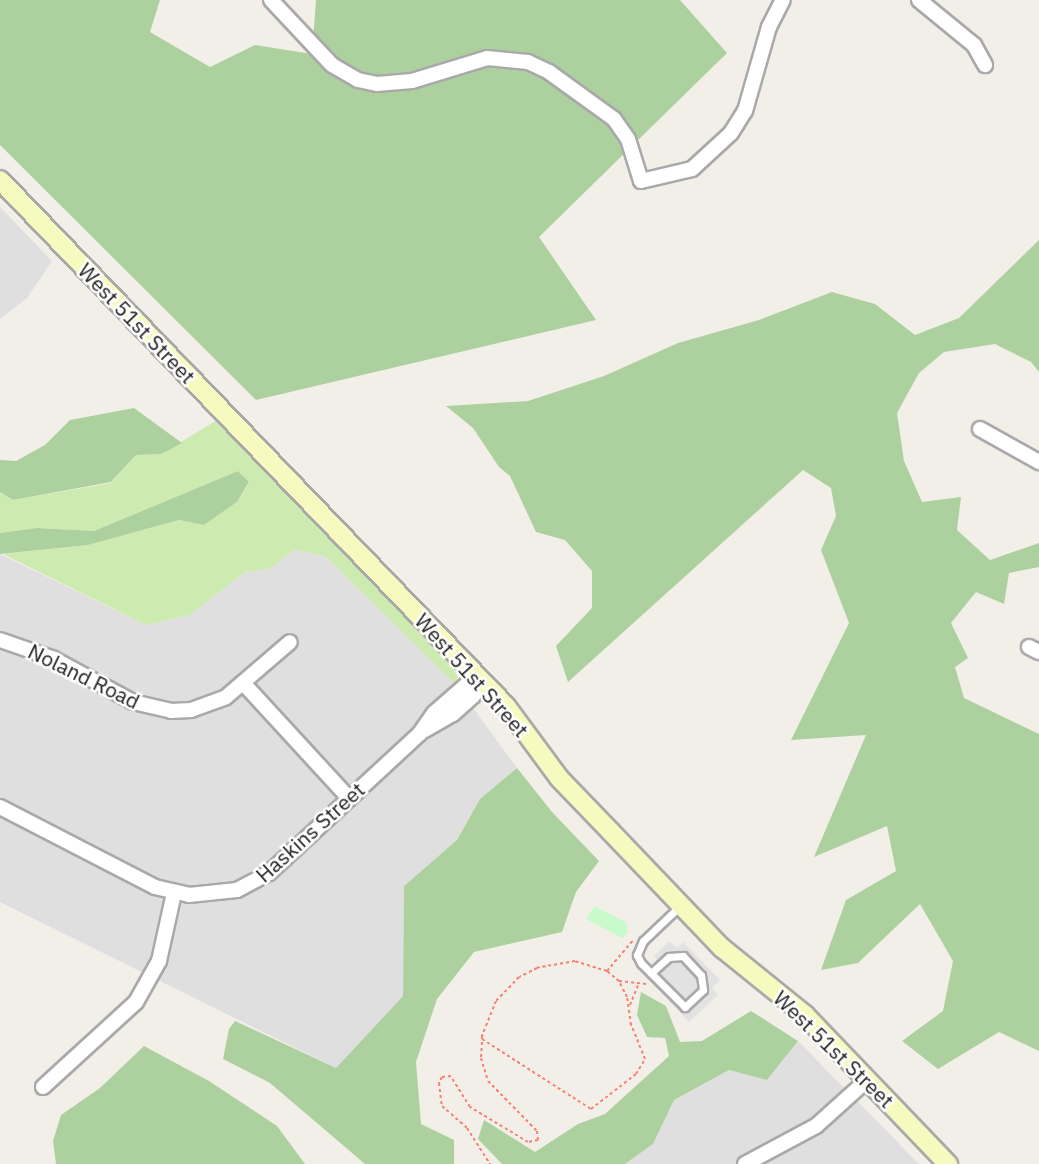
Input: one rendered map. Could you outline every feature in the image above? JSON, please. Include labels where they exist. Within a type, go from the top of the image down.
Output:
[{"type":"street","points":[[271,0],[332,65],[358,80],[377,84],[412,81],[487,58],[528,62],[614,119],[628,139],[641,181],[692,169],[731,133],[745,111],[769,27],[783,0]]},
{"type":"street","points":[[919,0],[974,45],[985,65]]},
{"type":"street","name":"West 51st Street","points":[[0,180],[514,715],[568,789],[733,958],[805,1016],[948,1164]]},
{"type":"street","points":[[980,429],[1039,462]]},
{"type":"street","name":"Noland Road","points":[[0,640],[52,658],[133,702],[171,711],[210,704],[244,684],[290,642]]},
{"type":"street","name":"Haskins Street","points":[[0,807],[135,879],[174,893],[227,893],[257,881],[420,733],[453,714],[473,696],[481,680]]},
{"type":"street","points":[[244,684],[349,798]]},
{"type":"street","points":[[43,1087],[136,1002],[159,961],[174,893]]},
{"type":"street","points":[[745,1164],[816,1126],[867,1080]]},
{"type":"lane","points":[[654,975],[669,957],[682,956],[701,975],[703,990],[685,1007],[654,975],[638,958],[638,947],[681,906]]},
{"type":"path","points":[[482,1039],[591,1109],[643,1065],[644,1053],[631,1025],[630,1005],[618,981],[607,971],[575,961],[531,970],[513,982],[496,1001],[482,1039],[482,1066],[488,1081],[539,1137],[535,1143],[528,1142],[470,1107],[454,1078],[442,1077],[442,1106],[467,1128],[490,1164]]},
{"type":"path","points":[[618,981],[649,984],[654,975]]},
{"type":"path","points":[[630,1005],[639,984]]},
{"type":"shaded area","points":[[0,207],[52,261],[27,298],[0,319]]},
{"type":"shaded area","points":[[295,550],[325,556],[457,686],[517,768],[480,799],[457,840],[404,886],[403,996],[336,1068],[0,902],[0,554],[146,625],[190,615],[245,572],[269,569]]},
{"type":"shaded area","points":[[669,941],[677,948],[683,942],[720,980],[712,988],[718,995],[689,1022],[645,976],[658,961],[654,956]]},
{"type":"shaded area","points":[[798,1041],[919,1164],[625,1164],[653,1144],[674,1100],[729,1070],[767,1080]]},
{"type":"green space","points":[[0,0],[160,0],[150,32],[210,67],[255,45],[312,54],[316,0],[680,0],[727,53],[539,237],[596,320],[256,400],[0,145]]},
{"type":"green space","points":[[1039,240],[1039,372],[1031,362],[995,344],[944,352],[919,373],[897,413],[904,461],[922,502],[961,497],[957,530],[990,560],[1039,543],[1039,567],[1009,573],[1004,604],[976,592],[951,623],[968,658],[955,667],[964,698],[1039,734],[1039,1051],[999,1032],[938,1069],[902,1041],[943,1011],[953,961],[920,904],[858,963],[821,970],[846,900],[896,871],[887,826],[814,857],[866,735],[791,740],[849,623],[821,550],[836,516],[831,488],[803,470],[568,682],[556,646],[592,608],[592,571],[565,540],[536,532],[510,476],[499,467],[473,428],[446,406],[528,401],[604,376],[678,343],[759,320],[832,292],[875,304],[915,335],[959,318]]},
{"type":"green space","points":[[134,408],[182,443],[161,454],[136,455],[111,482],[13,500],[0,492],[0,460],[16,461],[45,445],[70,420]]},
{"type":"green space","points":[[217,420],[457,669],[457,686],[325,556],[295,550],[269,569],[245,572],[190,615],[146,625],[3,554],[88,545],[179,520],[204,525],[237,502],[249,483],[238,471],[94,531],[37,528],[0,533],[0,492],[13,500],[111,483],[136,455],[161,454]]},
{"type":"green space","points":[[238,471],[249,482],[237,502],[204,525],[179,520],[88,545],[0,554],[0,533],[37,528],[94,531]]},
{"type":"green space","points":[[517,768],[552,812],[599,861],[576,892],[562,932],[474,952],[437,999],[416,1062],[421,1124],[454,1140],[454,1164],[365,1164],[270,1083],[223,1059],[229,1029],[235,1021],[336,1068],[403,996],[404,886],[457,840],[480,799]]},
{"type":"green space","points":[[594,906],[626,922],[628,933],[622,938],[586,919]]},
{"type":"green space","points":[[641,992],[666,1006],[680,1042],[702,1041],[751,1011],[798,1041],[767,1080],[729,1070],[674,1100],[653,1144],[625,1164],[502,1164],[478,1139],[484,1120],[535,1152],[578,1124],[605,1114],[669,1056],[665,1038],[647,1037],[637,1015]]},
{"type":"green space","points":[[144,1046],[209,1081],[277,1126],[305,1164],[56,1164],[53,1141],[61,1115],[100,1088]]}]
